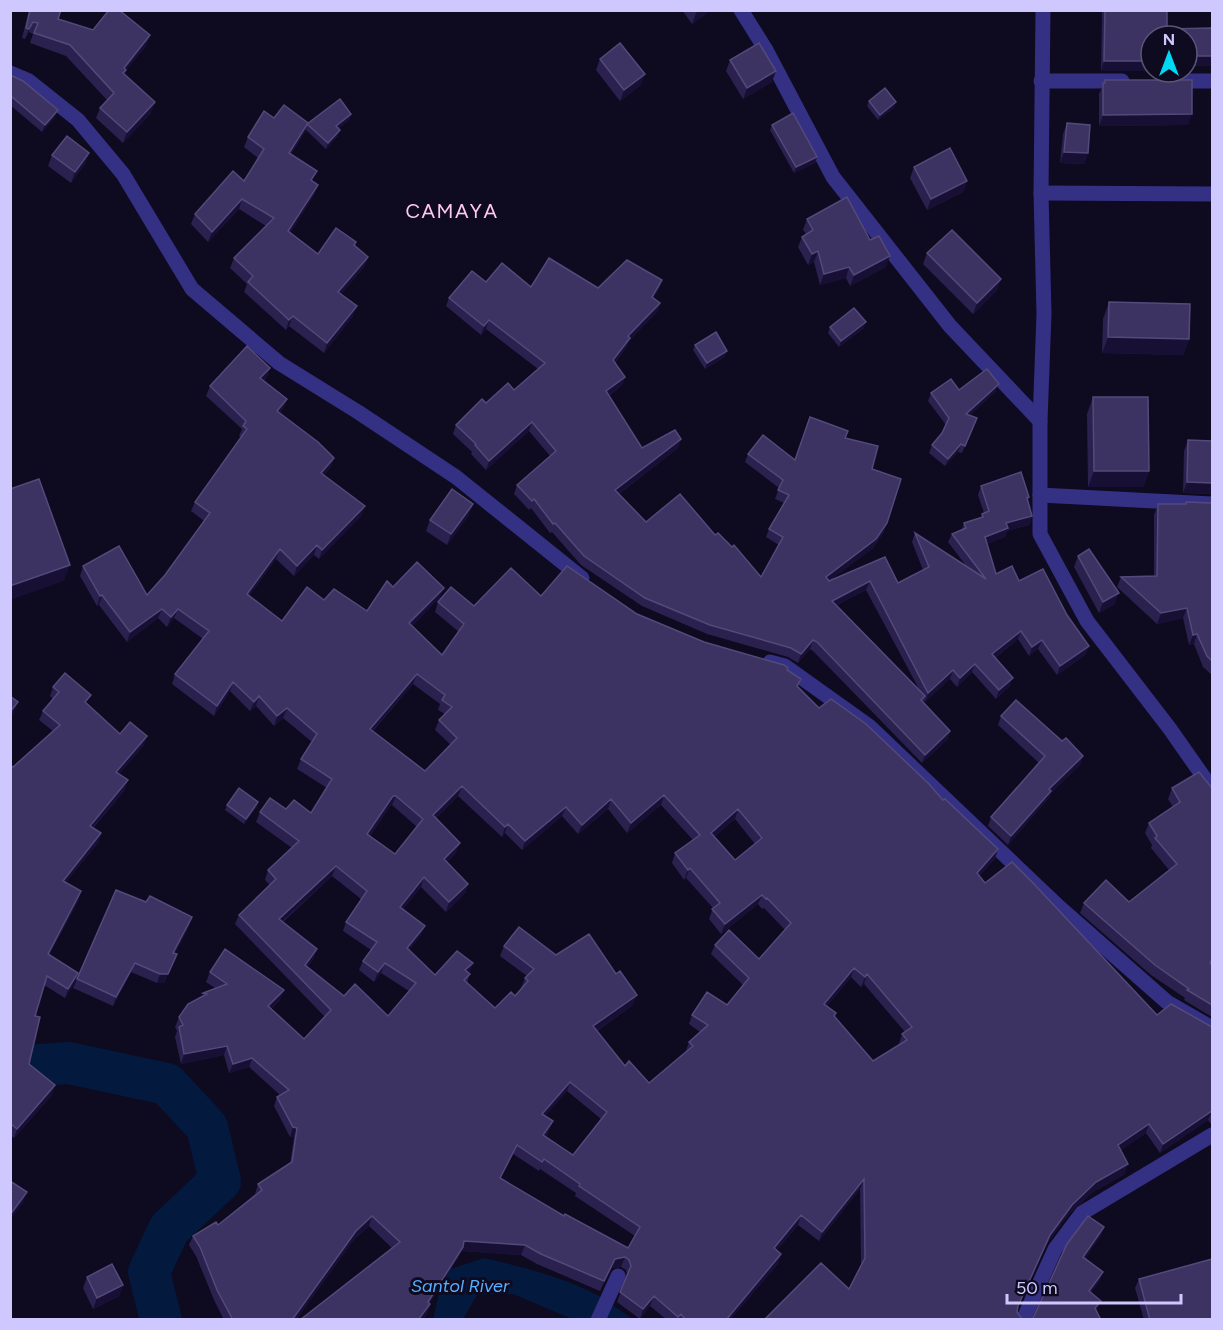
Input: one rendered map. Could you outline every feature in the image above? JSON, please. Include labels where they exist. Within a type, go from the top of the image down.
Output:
[{"type":"street","points":[[741,10],[766,50],[833,177],[950,326],[1040,421]]},
{"type":"street","points":[[1043,10],[1041,193],[1044,314],[1040,421],[1040,534],[1087,621],[1170,729],[1212,789]]},
{"type":"street","points":[[10,73],[29,81],[78,120],[123,174],[192,289],[279,363],[456,477],[593,585]]},
{"type":"street","points":[[1041,81],[1137,81]]},
{"type":"street","points":[[1041,193],[1212,194]]},
{"type":"street","points":[[1040,495],[1212,504]]},
{"type":"street","points":[[755,657],[785,666],[869,726],[1059,908],[1167,1002],[1212,1028]]},
{"type":"street","points":[[1023,1320],[1055,1249],[1082,1213],[1212,1135]]},
{"type":"street","points":[[598,1320],[618,1276]]},
{"type":"water","name":"Santol River","points":[[484,1258],[572,1283],[599,1296],[633,1319],[572,1319],[513,1294],[477,1295],[463,1319],[433,1320],[444,1271]]},
{"type":"building","points":[[30,10],[61,10],[58,19],[93,30],[109,10],[119,10],[150,35],[124,68],[126,70],[123,73],[155,102],[127,132],[100,108],[114,93],[70,45],[34,33],[38,23],[33,22],[29,29],[26,28]]},
{"type":"building","points":[[1105,10],[1167,10],[1167,24],[1139,24],[1139,61],[1104,61]]},
{"type":"building","points":[[1199,28],[1212,28],[1212,56],[1199,56]]},
{"type":"building","points":[[620,43],[645,74],[624,90],[600,59]]},
{"type":"building","points":[[759,43],[776,71],[747,88],[730,60]]},
{"type":"building","points":[[10,75],[23,81],[58,110],[45,125],[12,97],[10,99]]},
{"type":"building","points":[[1105,80],[1139,80],[1139,84],[1192,84],[1192,114],[1103,115],[1103,83]]},
{"type":"building","points":[[885,88],[896,102],[880,115],[869,101]]},
{"type":"building","points":[[340,99],[351,114],[336,126],[340,130],[328,143],[307,124]]},
{"type":"building","points":[[284,105],[308,123],[289,153],[317,171],[311,180],[318,185],[288,231],[318,254],[336,228],[356,242],[354,245],[368,257],[338,292],[357,306],[327,343],[293,316],[289,320],[248,282],[253,276],[234,258],[274,218],[242,199],[212,232],[195,214],[233,171],[244,181],[264,149],[248,137],[264,111],[274,118]]},
{"type":"building","points":[[793,113],[817,157],[796,167],[772,125]]},
{"type":"building","points":[[1067,123],[1090,125],[1088,153],[1064,152]]},
{"type":"building","points":[[67,136],[89,153],[75,172],[52,155]]},
{"type":"building","points":[[950,148],[967,181],[931,199],[914,167]]},
{"type":"building","points":[[847,197],[870,240],[879,236],[890,256],[854,275],[849,267],[824,274],[818,251],[812,254],[802,237],[813,230],[807,219]]},
{"type":"building","points":[[952,230],[1001,279],[977,303],[927,253]]},
{"type":"building","points":[[549,258],[598,288],[627,260],[662,280],[652,297],[660,303],[628,336],[630,338],[613,360],[625,377],[606,391],[642,448],[675,430],[681,439],[615,490],[646,522],[680,494],[715,535],[718,533],[732,547],[734,545],[761,577],[783,537],[769,529],[789,495],[778,490],[783,480],[748,454],[763,435],[795,460],[810,417],[848,431],[845,438],[878,446],[872,469],[901,479],[887,523],[876,539],[826,577],[829,581],[885,557],[898,583],[929,567],[915,533],[986,579],[952,534],[966,528],[964,523],[983,517],[982,514],[989,511],[981,486],[1021,472],[1032,516],[1006,523],[1008,528],[985,537],[996,574],[1012,566],[1019,581],[1043,569],[1067,615],[1089,646],[1060,666],[1042,640],[1032,647],[1021,631],[992,654],[1013,678],[999,690],[975,664],[960,678],[953,670],[928,693],[870,581],[832,601],[925,696],[921,700],[950,731],[925,755],[817,642],[813,640],[801,654],[791,648],[710,625],[645,598],[584,556],[555,523],[553,524],[534,499],[532,501],[517,485],[556,451],[532,422],[489,461],[476,444],[456,425],[482,399],[486,403],[508,383],[514,390],[545,363],[489,320],[484,326],[449,298],[472,271],[486,282],[502,263],[531,287]]},
{"type":"building","points":[[1109,302],[1190,304],[1189,339],[1108,337]]},
{"type":"building","points":[[854,308],[866,322],[841,341],[830,327]]},
{"type":"building","points":[[716,332],[727,351],[707,363],[695,345]]},
{"type":"building","points":[[247,346],[270,368],[260,378],[287,399],[277,411],[318,442],[334,458],[321,473],[365,506],[322,550],[317,545],[297,566],[280,549],[247,594],[282,621],[307,587],[324,600],[334,589],[367,611],[387,581],[393,587],[417,562],[444,588],[409,623],[442,655],[464,624],[438,602],[451,587],[474,606],[511,568],[541,596],[567,566],[637,614],[704,642],[784,665],[788,668],[787,670],[801,679],[797,686],[819,708],[831,699],[866,724],[943,800],[945,799],[998,849],[977,873],[985,883],[1012,862],[1157,1015],[1171,1004],[1212,1027],[1212,1111],[1163,1144],[1149,1124],[1118,1145],[1128,1164],[1096,1182],[1072,1205],[1050,1235],[1018,1306],[1017,1312],[1024,1320],[764,1320],[821,1263],[849,1289],[865,1258],[864,1179],[822,1232],[801,1215],[774,1248],[781,1254],[726,1320],[686,1320],[681,1314],[678,1317],[654,1296],[643,1309],[620,1292],[631,1266],[625,1257],[615,1259],[604,1281],[525,1245],[464,1241],[463,1247],[428,1302],[430,1304],[418,1320],[300,1320],[400,1242],[372,1216],[356,1231],[292,1320],[233,1320],[193,1236],[216,1222],[218,1225],[262,1190],[258,1184],[292,1162],[297,1128],[293,1127],[277,1097],[289,1090],[252,1058],[233,1064],[227,1046],[184,1054],[179,1027],[183,1025],[179,1017],[188,1004],[207,994],[203,993],[227,984],[210,972],[225,949],[284,990],[268,1006],[304,1039],[331,1010],[239,915],[276,879],[268,870],[299,841],[260,812],[270,798],[286,809],[294,800],[311,813],[332,779],[301,759],[317,734],[287,708],[277,716],[259,696],[254,702],[233,682],[217,706],[175,674],[209,631],[178,609],[171,617],[162,609],[130,632],[102,595],[100,596],[83,566],[119,546],[147,595],[165,575],[210,513],[195,502],[247,429],[243,426],[246,421],[210,386]],"holes":[[[417,674],[445,695],[442,700],[452,707],[439,720],[457,738],[425,771],[370,729]],[[462,786],[505,827],[508,824],[525,841],[566,807],[582,825],[611,799],[631,823],[664,795],[700,835],[675,853],[720,903],[712,909],[725,924],[762,895],[791,923],[759,959],[729,930],[715,945],[749,978],[727,1005],[707,992],[692,1015],[708,1025],[689,1042],[693,1046],[649,1083],[629,1061],[625,1066],[593,1026],[637,995],[620,971],[616,974],[589,934],[556,955],[519,927],[504,946],[534,969],[525,978],[528,981],[515,996],[511,992],[495,1008],[464,980],[470,974],[465,970],[473,963],[457,951],[435,975],[407,948],[425,926],[400,907],[424,877],[449,902],[468,884],[444,859],[460,843],[433,815]],[[393,796],[396,796],[423,819],[395,854],[367,834]],[[738,809],[762,838],[735,860],[711,833]],[[336,866],[367,891],[346,922],[377,942],[363,961],[378,972],[385,963],[416,983],[388,1016],[355,984],[344,996],[305,965],[317,949],[279,919]],[[854,968],[865,977],[867,974],[912,1027],[902,1034],[907,1040],[873,1061],[834,1016],[836,1013],[824,1004]],[[570,1082],[607,1112],[573,1155],[543,1135],[553,1121],[542,1114]],[[517,1145],[542,1162],[544,1159],[580,1184],[579,1186],[640,1227],[628,1248],[565,1214],[564,1216],[500,1178]]]},
{"type":"building","points":[[987,369],[999,384],[966,414],[977,418],[965,446],[961,444],[948,459],[932,445],[942,433],[949,418],[931,393],[951,379],[959,390]]},
{"type":"building","points":[[1093,397],[1148,397],[1149,471],[1094,471]]},
{"type":"building","points":[[1188,440],[1212,441],[1212,483],[1187,482]]},
{"type":"building","points":[[39,479],[70,565],[10,586],[10,489]]},
{"type":"building","points":[[452,489],[473,504],[451,534],[430,520]]},
{"type":"building","points":[[1186,502],[1212,503],[1212,661],[1207,656],[1197,634],[1193,635],[1187,608],[1161,613],[1121,577],[1157,576],[1158,504],[1186,504]]},
{"type":"building","points":[[1089,549],[1119,593],[1103,602],[1078,556]]},
{"type":"building","points":[[65,673],[91,695],[85,702],[120,734],[130,722],[147,736],[116,772],[128,780],[90,826],[101,833],[63,881],[81,891],[48,954],[78,973],[68,989],[47,976],[35,1016],[40,1017],[29,1064],[55,1085],[17,1129],[10,1123],[10,765],[13,767],[60,725],[43,711],[59,692],[53,687]]},
{"type":"building","points":[[10,696],[18,702],[10,712]]},
{"type":"building","points":[[1016,700],[1062,741],[1066,738],[1083,756],[1049,789],[1051,791],[1011,836],[991,817],[1045,756],[1001,716]]},
{"type":"building","points":[[1199,772],[1212,788],[1212,959],[1210,963],[1212,965],[1212,1005],[1187,990],[1189,989],[1155,965],[1084,903],[1106,880],[1129,902],[1177,864],[1155,838],[1157,836],[1149,823],[1180,802],[1172,788]]},
{"type":"building","points":[[239,788],[258,802],[246,819],[227,805]]},
{"type":"building","points":[[116,890],[146,902],[150,896],[192,917],[173,953],[177,954],[168,974],[160,974],[135,963],[116,997],[77,979]]},
{"type":"building","points":[[10,1181],[27,1192],[10,1215]]},
{"type":"building","points":[[1088,1216],[1104,1227],[1083,1257],[1103,1272],[1089,1291],[1101,1301],[1095,1308],[1101,1320],[1028,1320],[1033,1318],[1067,1244]]},
{"type":"building","points":[[1212,1259],[1212,1320],[1150,1320],[1139,1279]]},
{"type":"building","points":[[112,1264],[123,1285],[97,1298],[87,1277]]},
{"type":"waterway","name":"Santol River","points":[[10,1067],[69,1063],[167,1084],[207,1127],[220,1181],[169,1229],[149,1272],[161,1320]]},
{"type":"district","name":"CAMAYA","points":[[452,211]]}]
